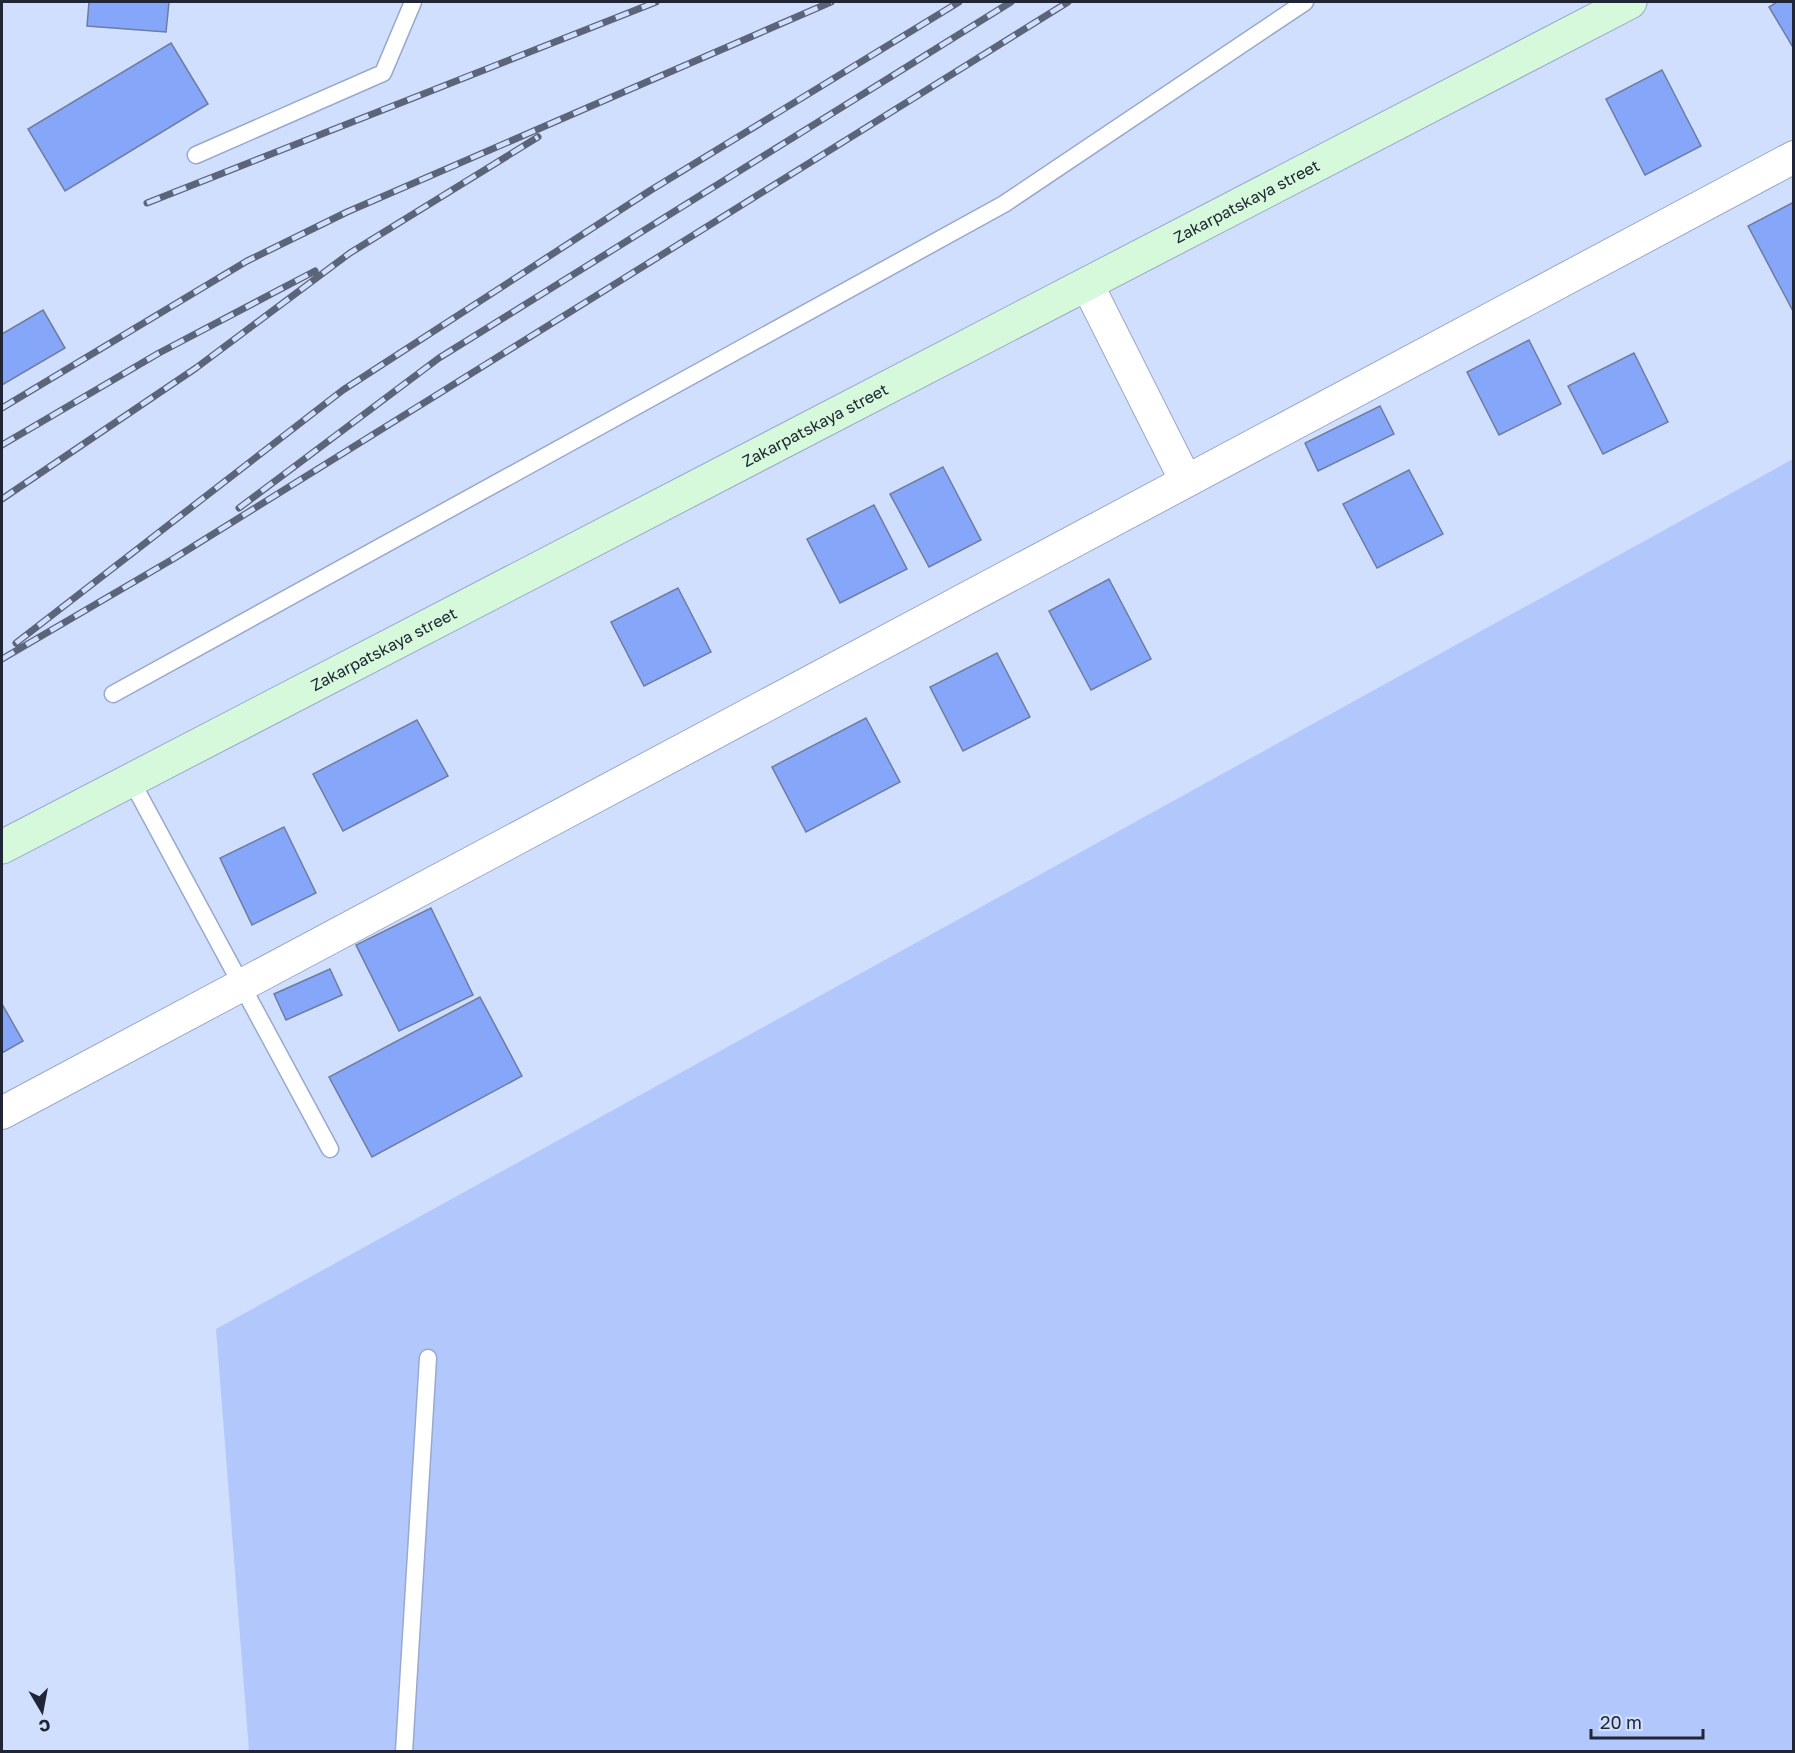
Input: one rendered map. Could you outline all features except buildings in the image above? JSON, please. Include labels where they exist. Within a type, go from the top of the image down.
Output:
[{"type":"street","name":"Zakarpatskaya street","points":[[2,847],[1630,2]]},
{"type":"street","points":[[2,1113],[1794,157]]},
{"type":"street","points":[[1087,284],[1185,482]]},
{"type":"lane","points":[[196,155],[383,73],[412,2]]},
{"type":"lane","points":[[113,694],[1004,204],[1305,2]]},
{"type":"lane","points":[[131,780],[330,1149]]},
{"type":"lane","points":[[404,1752],[428,1358]]},
{"type":"shaded area","points":[[1793,459],[1793,1751],[249,1751],[216,1329]]},
{"type":"railway","points":[[147,203],[656,2]]},
{"type":"railway","points":[[2,408],[247,261],[347,212],[831,2]]},
{"type":"railway","points":[[16,643],[343,390],[651,190],[959,2]]},
{"type":"railway","points":[[239,508],[439,358],[1011,2]]},
{"type":"railway","points":[[2,659],[173,559],[1068,2]]},
{"type":"railway","points":[[2,499],[196,368],[350,253],[538,137]]},
{"type":"railway","points":[[2,445],[159,353],[315,271]]}]
